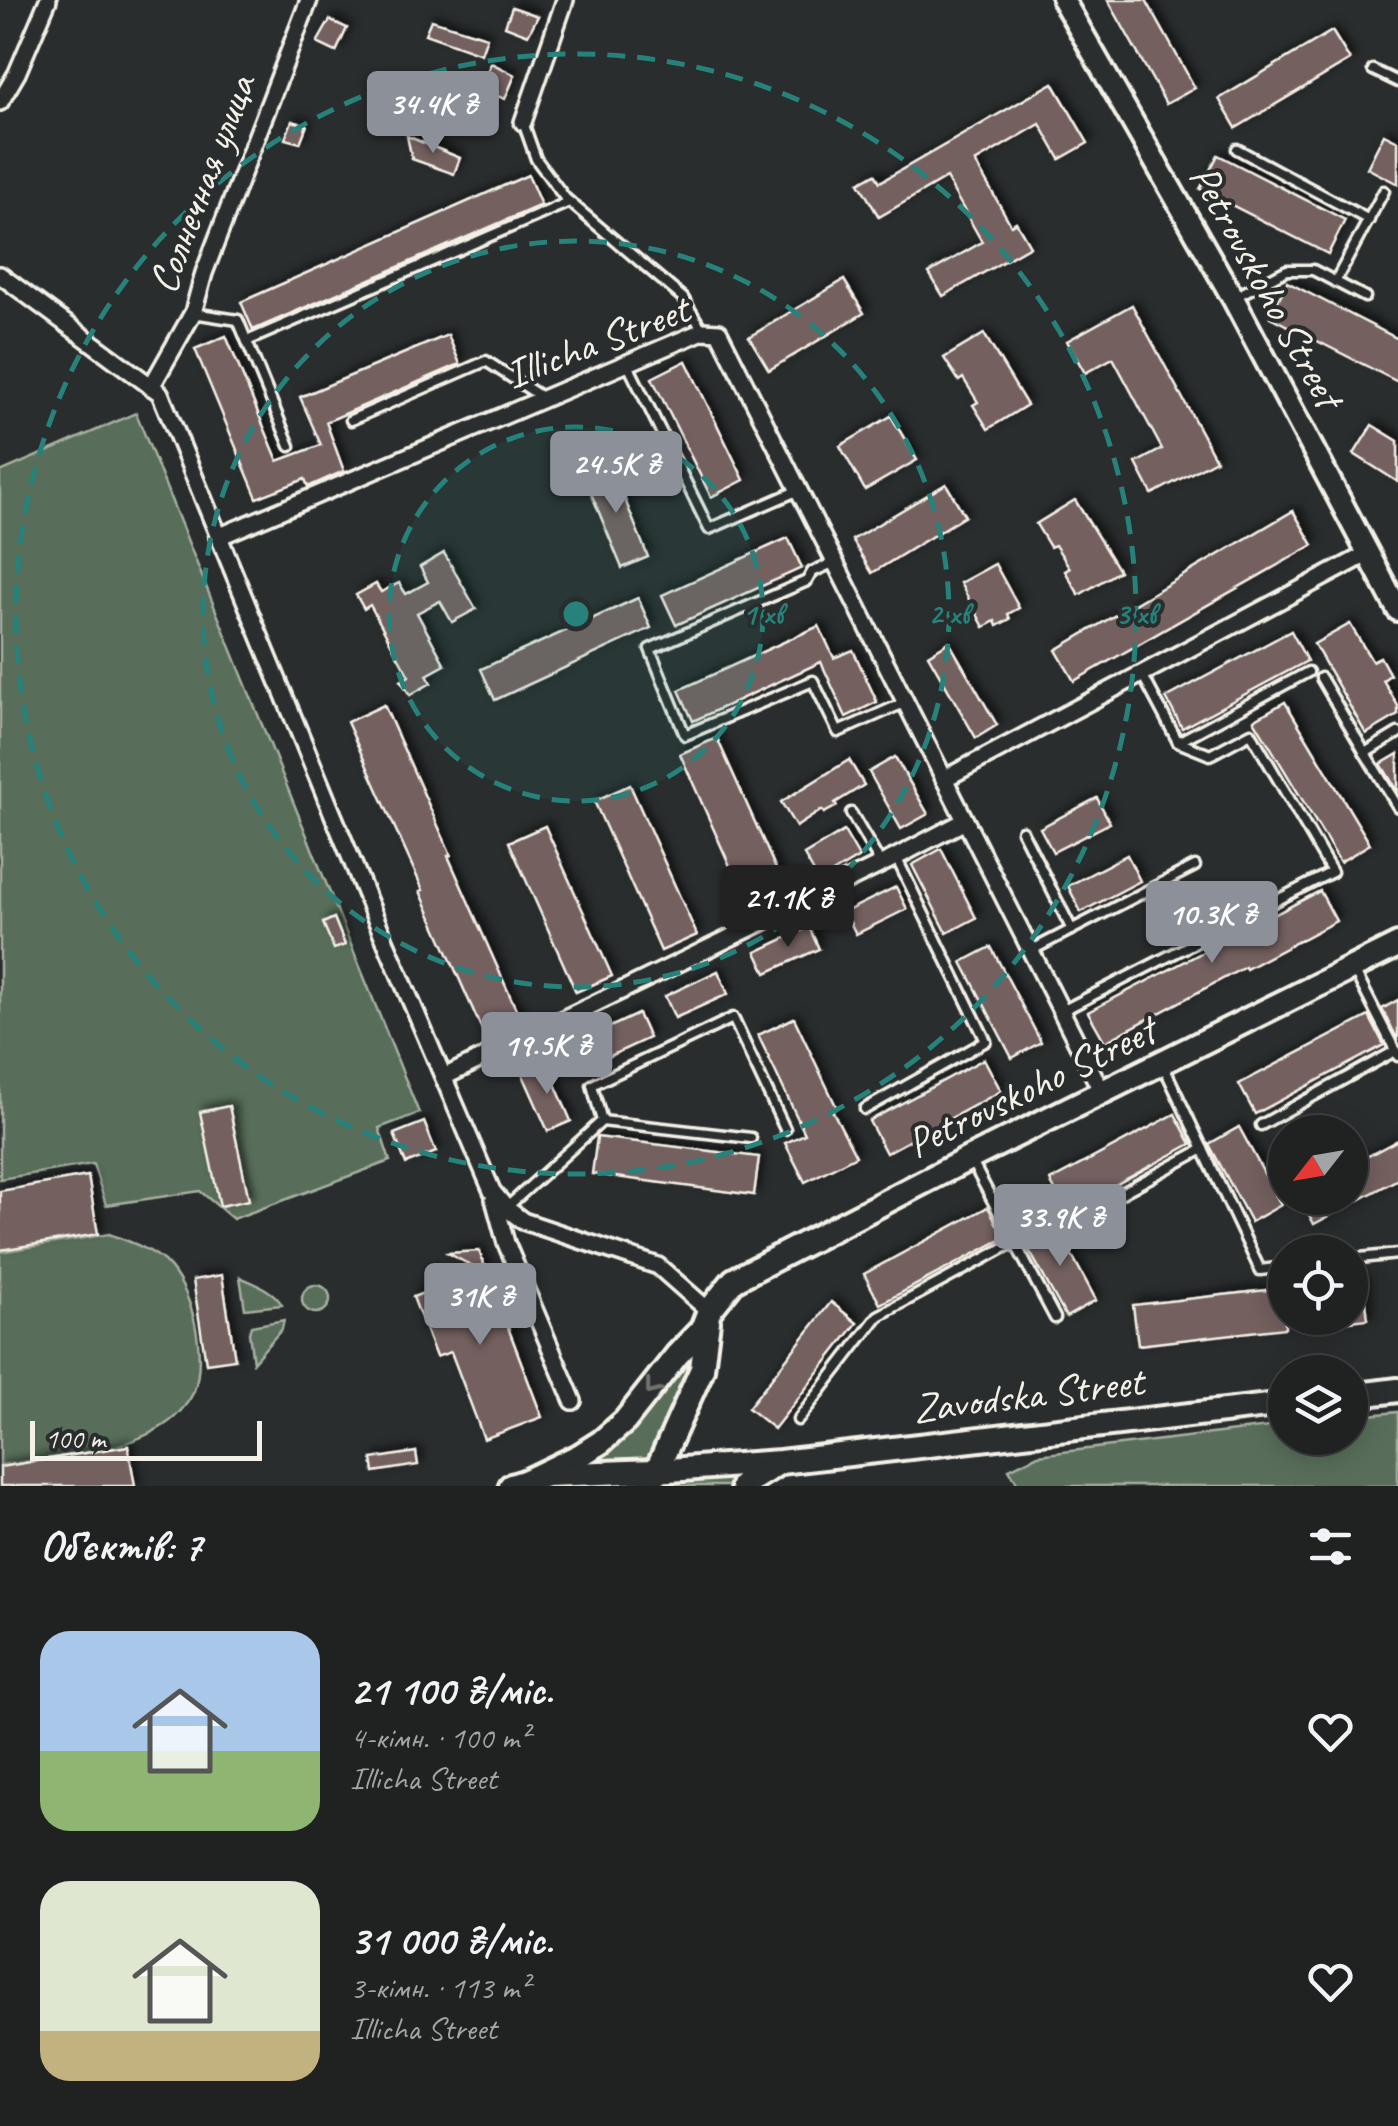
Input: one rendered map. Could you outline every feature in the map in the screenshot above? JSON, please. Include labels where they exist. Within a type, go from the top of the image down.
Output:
[{"type":"main road","name":"Petrovskoho Street","points":[[517,1484],[580,1456],[614,1433],[702,1330],[710,1310],[734,1280],[1398,945]]},
{"type":"main road","points":[[652,1479],[702,1369],[710,1310]]},
{"type":"main road","points":[[1368,1394],[1398,1390]]},
{"type":"main road","name":"Zavodska Street","points":[[517,1484],[547,1476],[652,1479],[1268,1406]]},
{"type":"main road","points":[[742,1486],[780,1462]]},
{"type":"main road","points":[[517,1484],[548,1480],[568,1486]]},
{"type":"street","points":[[0,102],[17,73],[48,0]]},
{"type":"street","name":"Солнечная улица","points":[[152,388],[193,312],[309,0]]},
{"type":"street","points":[[523,122],[565,0]]},
{"type":"street","name":"Petrovskoho Street","points":[[1064,0],[1233,298],[1398,610]]},
{"type":"street","points":[[0,274],[160,394],[492,1190],[506,1244],[572,1401]]},
{"type":"street","name":"Illicha Street","points":[[218,537],[702,331],[719,332],[1102,1092]]},
{"type":"street","points":[[944,780],[1367,554]]},
{"type":"street","points":[[444,1078],[965,821]]},
{"type":"street","points":[[492,1190],[523,1221],[658,1266],[710,1310]]},
{"type":"lane","points":[[1373,70],[1395,81],[1398,69]]},
{"type":"lane","points":[[523,122],[536,159],[569,202],[683,298],[702,331]]},
{"type":"lane","points":[[1237,149],[1369,220]]},
{"type":"lane","points":[[1336,282],[1384,192]]},
{"type":"lane","points":[[247,341],[569,202]]},
{"type":"lane","points":[[1233,298],[1287,270],[1313,270],[1365,298]]},
{"type":"lane","points":[[193,312],[238,320],[290,446]]},
{"type":"lane","points":[[351,420],[486,361],[544,399]]},
{"type":"lane","points":[[627,364],[709,529],[798,490]]},
{"type":"lane","points":[[835,562],[812,572],[807,581],[650,648],[684,734],[814,680],[838,732],[906,702]]},
{"type":"lane","points":[[1178,742],[1308,672]]},
{"type":"lane","points":[[1060,1011],[1332,872],[1252,733],[1210,755],[1178,742],[1142,674]]},
{"type":"lane","points":[[1321,678],[1398,807]]},
{"type":"lane","points":[[1365,752],[1398,733]]},
{"type":"lane","points":[[850,813],[888,861],[986,1042],[865,1108]]},
{"type":"lane","points":[[1022,831],[1072,930]]},
{"type":"lane","points":[[1030,951],[1195,866]]},
{"type":"lane","points":[[1260,1125],[1397,1054],[1353,968]]},
{"type":"lane","points":[[602,1121],[592,1086],[734,1018],[785,1129]]},
{"type":"lane","points":[[1162,1064],[1260,1270],[1268,1269]]},
{"type":"lane","points":[[506,1208],[602,1121],[751,1138]]},
{"type":"lane","points":[[1074,1219],[1203,1149]]},
{"type":"lane","points":[[970,1158],[1056,1318]]},
{"type":"lane","points":[[798,1420],[878,1316],[1015,1242]]},
{"type":"lane","points":[[1368,1258],[1398,1254]]},
{"type":"green space","points":[[136,413],[419,1113],[379,1128],[390,1161],[233,1219],[200,1191],[106,1205],[93,1164],[0,1179],[0,472]]},
{"type":"green space","points":[[109,1234],[158,1256],[183,1287],[198,1341],[194,1391],[170,1421],[133,1441],[89,1452],[0,1465],[0,1252]]},
{"type":"green space","points":[[240,1277],[269,1291],[282,1305],[245,1309]]},
{"type":"green space","points":[[316,1285],[326,1289],[330,1299],[326,1309],[316,1313],[306,1309],[302,1299],[306,1289]]},
{"type":"green space","points":[[284,1320],[282,1329],[253,1362],[251,1326]]},
{"type":"green space","points":[[710,1332],[648,1464],[570,1468]]},
{"type":"green space","points":[[1398,1412],[1398,1486],[1019,1486],[1009,1469],[1038,1455],[1268,1427],[1268,1455],[1368,1455],[1368,1415]]},
{"type":"green space","points":[[749,1472],[728,1486],[657,1486],[659,1478]]},
{"type":"building","points":[[1108,0],[1146,0],[1195,88],[1166,104]]},
{"type":"building","points":[[512,7],[538,16],[528,35],[505,26]]},
{"type":"building","points":[[330,20],[347,28],[336,52],[317,43]]},
{"type":"building","points":[[431,20],[487,37],[481,54],[425,34]]},
{"type":"building","points":[[1332,31],[1350,60],[1236,128],[1219,99]]},
{"type":"building","points":[[491,63],[515,75],[505,99],[492,94],[473,132],[464,124]]},
{"type":"building","points":[[1053,83],[1088,143],[1060,159],[1040,124],[975,162],[1011,225],[1016,222],[1030,246],[943,296],[929,273],[982,242],[946,178],[879,217],[859,183],[875,174],[880,182]]},
{"type":"building","points":[[292,121],[307,125],[300,143],[285,139]]},
{"type":"building","points":[[1384,134],[1398,141],[1398,184],[1367,168]]},
{"type":"building","points":[[407,136],[460,158],[454,174],[412,159]]},
{"type":"building","points":[[1218,155],[1345,220],[1328,254],[1200,189]]},
{"type":"building","points":[[528,175],[541,205],[253,330],[241,302]]},
{"type":"building","points":[[844,280],[864,313],[769,370],[749,337]]},
{"type":"building","points":[[1287,282],[1398,339],[1398,382],[1270,317]]},
{"type":"building","points":[[1132,305],[1216,460],[1152,494],[1136,463],[1162,449],[1113,358],[1085,373],[1067,341]]},
{"type":"building","points":[[984,334],[1027,405],[988,429],[973,405],[978,402],[944,358]]},
{"type":"building","points":[[448,335],[460,364],[326,422],[344,471],[308,487],[305,479],[257,498],[195,349],[226,336],[278,461],[321,445],[300,397]]},
{"type":"building","points":[[686,361],[744,480],[711,497],[652,378]]},
{"type":"building","points":[[891,416],[917,460],[865,490],[840,446]]},
{"type":"building","points":[[1372,425],[1398,441],[1398,482],[1354,454]]},
{"type":"building","points":[[611,465],[648,557],[622,568],[584,476]]},
{"type":"building","points":[[946,484],[965,516],[872,573],[852,540]]},
{"type":"building","points":[[1075,500],[1119,571],[1079,595],[1065,571],[1070,568],[1036,524]]},
{"type":"building","points":[[1293,511],[1313,545],[1074,681],[1056,650]]},
{"type":"building","points":[[788,538],[802,568],[676,625],[662,595]]},
{"type":"building","points":[[444,553],[476,609],[452,622],[440,601],[417,613],[445,665],[427,675],[431,683],[410,695],[401,681],[409,676],[370,605],[364,609],[356,595],[376,584],[381,592],[399,583],[406,594],[428,582],[420,567]]},
{"type":"building","points":[[995,564],[1019,608],[1008,614],[1010,619],[984,627],[960,583]]},
{"type":"building","points":[[638,598],[651,628],[495,700],[481,669]]},
{"type":"building","points":[[1350,624],[1372,661],[1380,657],[1390,675],[1383,680],[1398,706],[1398,715],[1366,734],[1314,644]]},
{"type":"building","points":[[819,626],[834,658],[853,650],[877,702],[846,717],[821,662],[693,721],[679,690]]},
{"type":"building","points":[[1291,631],[1307,661],[1182,728],[1166,698]]},
{"type":"building","points":[[949,642],[997,725],[976,738],[928,655]]},
{"type":"building","points":[[1285,702],[1370,844],[1340,862],[1254,720]]},
{"type":"building","points":[[384,705],[523,1025],[487,1041],[347,722]]},
{"type":"building","points":[[717,738],[784,887],[747,904],[680,754]]},
{"type":"building","points":[[1398,754],[1398,792],[1381,764]]},
{"type":"building","points":[[895,757],[928,814],[901,829],[869,772]]},
{"type":"building","points":[[849,760],[864,785],[835,803],[837,806],[824,813],[822,810],[796,827],[781,802]]},
{"type":"building","points":[[630,785],[697,935],[661,951],[594,801]]},
{"type":"building","points":[[1097,798],[1110,823],[1053,852],[1040,828]]},
{"type":"building","points":[[545,826],[612,976],[576,992],[509,842]]},
{"type":"building","points":[[844,831],[859,857],[819,881],[804,855]]},
{"type":"building","points":[[941,849],[976,918],[947,933],[912,865]]},
{"type":"building","points":[[1127,855],[1140,881],[1081,912],[1068,886]]},
{"type":"building","points":[[896,887],[907,909],[856,934],[845,912]]},
{"type":"building","points":[[1320,891],[1336,921],[1105,1042],[1088,1012]]},
{"type":"building","points":[[334,918],[345,945],[334,949],[323,923]]},
{"type":"building","points":[[809,927],[819,949],[766,973],[756,952]]},
{"type":"building","points":[[991,947],[1041,1042],[1012,1058],[962,962]]},
{"type":"building","points":[[718,971],[728,994],[675,1018],[665,996]]},
{"type":"building","points":[[1398,1000],[1398,1037],[1397,1038],[1382,1009]]},
{"type":"building","points":[[638,1014],[649,1038],[593,1064],[582,1040]]},
{"type":"building","points":[[1369,1016],[1384,1045],[1255,1114],[1239,1084]]},
{"type":"building","points":[[794,1018],[837,1108],[832,1110],[856,1156],[805,1182],[785,1143],[805,1134],[758,1035]]},
{"type":"building","points":[[984,1059],[1001,1091],[886,1153],[869,1121]]},
{"type":"building","points":[[546,1063],[571,1121],[548,1131],[522,1073]]},
{"type":"building","points":[[229,1106],[249,1200],[220,1206],[200,1112]]},
{"type":"building","points":[[1175,1114],[1191,1144],[1067,1211],[1050,1181]]},
{"type":"building","points":[[424,1122],[436,1152],[406,1164],[394,1134]]},
{"type":"building","points":[[1239,1127],[1268,1181],[1268,1212],[1251,1222],[1209,1144]]},
{"type":"building","points":[[597,1137],[759,1157],[754,1195],[592,1174]]},
{"type":"building","points":[[1398,1140],[1398,1179],[1368,1195],[1368,1156]]},
{"type":"building","points":[[88,1176],[98,1234],[0,1250],[0,1191]]},
{"type":"building","points":[[988,1207],[1004,1238],[880,1304],[864,1274]]},
{"type":"building","points":[[1309,1215],[1331,1215],[1314,1224]]},
{"type":"building","points":[[1054,1222],[1096,1300],[1066,1317],[1023,1239]]},
{"type":"building","points":[[479,1251],[542,1417],[484,1439],[451,1352],[436,1357],[413,1297],[481,1271],[448,1253]]},
{"type":"building","points":[[222,1275],[235,1359],[206,1363],[193,1280]]},
{"type":"building","points":[[1268,1290],[1268,1330],[1138,1345],[1133,1305]]},
{"type":"building","points":[[831,1302],[857,1323],[774,1429],[748,1408]]},
{"type":"building","points":[[128,1446],[135,1486],[0,1486],[0,1467]]},
{"type":"building","points":[[416,1452],[418,1465],[374,1472],[372,1459]]}]
